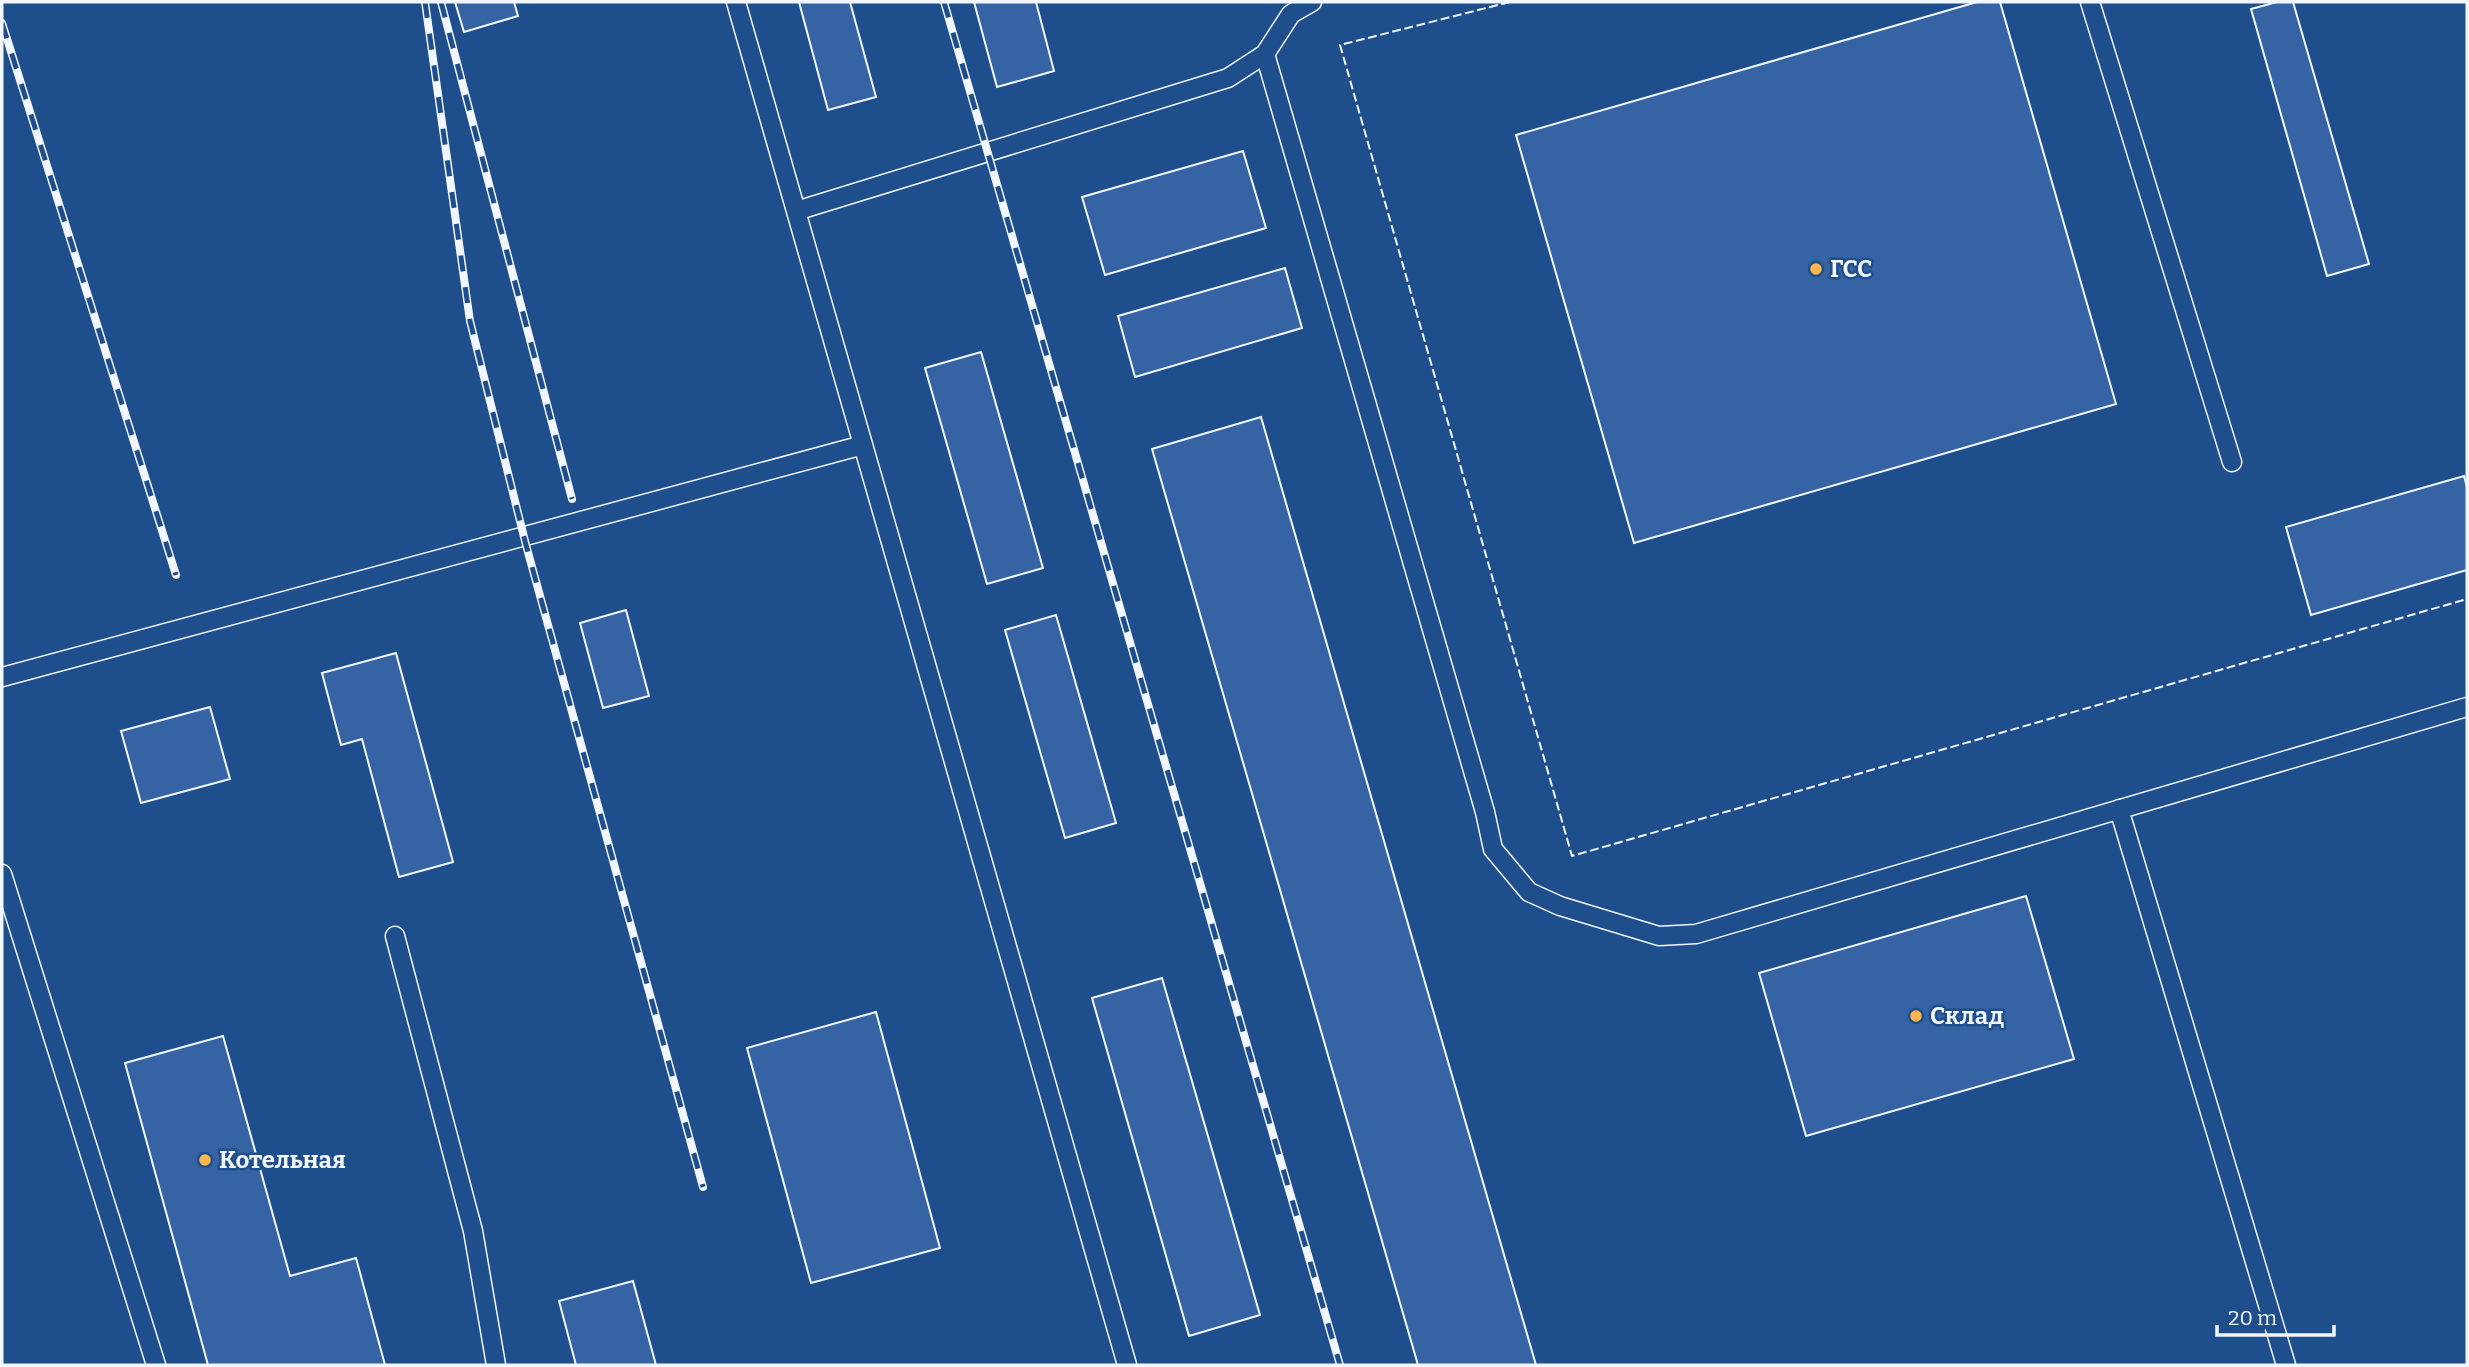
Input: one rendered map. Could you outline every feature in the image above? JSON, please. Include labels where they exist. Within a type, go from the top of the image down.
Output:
[{"type":"lane","points":[[736,2],[1127,1365]]},
{"type":"lane","points":[[796,211],[1228,78],[1265,54],[1291,14],[1312,2]]},
{"type":"lane","points":[[2090,2],[2232,462]]},
{"type":"lane","points":[[1265,54],[1485,812],[1493,849],[1529,892],[1560,906],[1659,936],[1696,934],[2467,706]]},
{"type":"lane","points":[[2,677],[863,445]]},
{"type":"lane","points":[[2119,809],[2287,1365]]},
{"type":"lane","points":[[2,874],[156,1365]]},
{"type":"lane","points":[[395,936],[473,1231],[496,1365]]},
{"type":"building","points":[[455,2],[514,2],[518,16],[464,32]]},
{"type":"building","points":[[799,2],[850,2],[876,97],[828,110]]},
{"type":"building","points":[[974,2],[1036,2],[1054,71],[997,87]]},
{"type":"building","name":"ГСС","points":[[1977,2],[2000,2],[2116,404],[1634,543],[1516,135]]},
{"type":"building","points":[[2277,2],[2293,2],[2369,264],[2327,276],[2251,9]]},
{"type":"building","points":[[1243,151],[1266,228],[1105,275],[1082,197]]},
{"type":"building","points":[[1285,268],[1302,328],[1135,377],[1118,316]]},
{"type":"building","points":[[981,352],[1043,568],[987,584],[925,368]]},
{"type":"building","points":[[1261,417],[1536,1365],[1418,1365],[1152,449]]},
{"type":"building","points":[[2464,476],[2467,487],[2467,570],[2311,615],[2286,527]]},
{"type":"building","points":[[626,610],[649,696],[603,708],[580,623]]},
{"type":"building","points":[[1056,615],[1116,823],[1065,838],[1005,630]]},
{"type":"building","points":[[396,653],[453,862],[399,877],[362,739],[341,745],[322,673]]},
{"type":"building","points":[[210,707],[230,779],[141,803],[121,731]]},
{"type":"building","name":"Склад","points":[[2026,896],[2074,1059],[1806,1136],[1759,973]]},
{"type":"building","points":[[1162,978],[1260,1315],[1189,1336],[1092,998]]},
{"type":"building","points":[[876,1012],[940,1248],[811,1283],[747,1048]]},
{"type":"building","name":"Котельная","points":[[223,1036],[290,1276],[356,1258],[385,1365],[208,1365],[125,1063]]},
{"type":"building","points":[[633,1281],[656,1365],[576,1365],[559,1301]]},
{"type":"railway","points":[[425,2],[470,321],[526,545],[703,1187]]},
{"type":"railway","points":[[441,2],[572,499]]},
{"type":"railway","points":[[944,2],[1340,1365]]},
{"type":"railway","points":[[2,23],[176,575]]},
{"type":"fence","points":[[1510,2],[1340,45],[1572,856],[2467,599]]},
{"type":"place","name":"ГСС","points":[[1816,269]]},
{"type":"place","name":"Склад","points":[[1916,1016]]},
{"type":"place","name":"Котельная","points":[[205,1160]]}]
